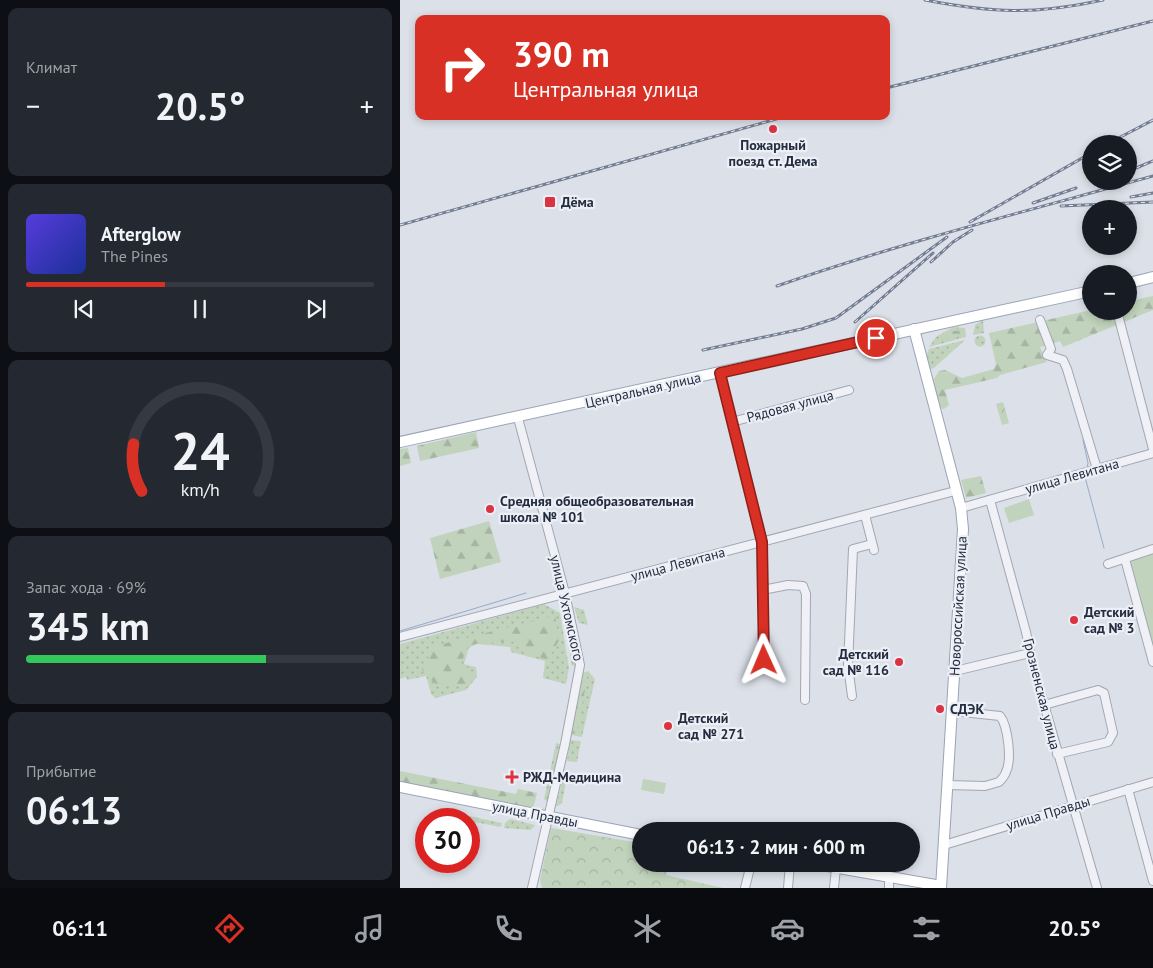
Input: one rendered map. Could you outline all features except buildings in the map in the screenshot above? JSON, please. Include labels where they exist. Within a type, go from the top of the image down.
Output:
[{"type":"main road","points":[[1137,281],[1153,277]]},
{"type":"main road","name":"Центральная улица","points":[[400,442],[518,418],[1082,293]]},
{"type":"main road","name":"Новороссийская улица","points":[[914,330],[961,508],[962,570],[941,887]]},
{"type":"main road","name":"улица Правды","points":[[400,787],[632,832]]},
{"type":"main road","points":[[850,872],[889,883],[941,887]]},
{"type":"street","points":[[1040,320],[1051,349],[1047,355],[1063,360],[1067,369],[1097,469]]},
{"type":"street","points":[[1119,320],[1153,451]]},
{"type":"street","points":[[720,373],[762,542],[764,660]]},
{"type":"street","name":"Рядовая улица","points":[[732,422],[849,390]]},
{"type":"street","name":"улица Ухтомского","points":[[518,418],[565,593],[579,652],[580,673],[532,888]]},
{"type":"street","name":"улица Левитана","points":[[961,508],[1153,451]]},
{"type":"street","name":"улица Левитана","points":[[400,636],[955,491]]},
{"type":"street","name":"Грозненская улица","points":[[990,500],[1057,754],[1097,888]]},
{"type":"street","points":[[852,696],[848,666],[854,549],[873,547],[865,515]]},
{"type":"street","points":[[1108,564],[1153,549]]},
{"type":"street","points":[[1125,559],[1153,662]]},
{"type":"street","points":[[762,590],[796,585],[803,586],[806,594],[806,700]]},
{"type":"street","points":[[955,671],[1030,653]]},
{"type":"street","points":[[1044,705],[1098,690],[1104,693],[1113,734],[1112,738],[1108,742],[1057,754]]},
{"type":"street","points":[[947,785],[985,786],[1000,782],[1007,771],[1006,723],[1000,716],[952,711]]},
{"type":"street","name":"улица Правды","points":[[944,845],[1153,782]]},
{"type":"street","points":[[1128,789],[1153,881]]},
{"type":"street","points":[[745,888],[748,872]]},
{"type":"street","points":[[788,888],[789,872]]},
{"type":"street","points":[[834,888],[836,872]]},
{"type":"green space","points":[[1153,296],[1153,310],[1137,317],[1137,299]]},
{"type":"green space","points":[[1082,312],[1082,320],[1129,320],[1063,347],[1060,341],[1040,347],[1047,362],[1000,375],[997,378],[945,390],[949,405],[944,409],[938,408],[932,382],[939,371],[945,370],[962,378],[994,369],[996,364],[989,333]]},
{"type":"green space","points":[[983,320],[984,333],[973,335],[975,325]]},
{"type":"green space","points":[[953,327],[965,328],[966,337],[929,347],[936,337]]},
{"type":"green space","points":[[964,330],[965,333],[962,336],[940,340],[953,331]]},
{"type":"green space","points":[[980,335],[986,341],[980,347],[974,341]]},
{"type":"green space","points":[[965,340],[934,368],[927,370],[926,356],[929,349]]},
{"type":"green space","points":[[1003,402],[1009,423],[1002,425],[996,404]]},
{"type":"green space","points":[[476,432],[479,448],[420,461],[417,446]]},
{"type":"green space","points":[[408,448],[411,463],[400,466],[400,449]]},
{"type":"green space","points":[[981,476],[986,493],[966,498],[961,480]]},
{"type":"green space","points":[[1029,499],[1034,515],[1009,523],[1004,508]]},
{"type":"green space","points":[[489,521],[501,562],[440,579],[430,538]]},
{"type":"green space","points":[[1153,553],[1153,649],[1130,560]]},
{"type":"green space","points":[[544,604],[560,613],[569,668],[566,684],[543,678],[545,661],[511,652],[510,647],[477,644],[469,648],[464,664],[476,667],[477,677],[466,690],[435,698],[431,694],[426,676],[407,680],[406,677],[400,679],[400,644]]},
{"type":"green space","points":[[574,607],[584,610],[588,625],[579,623]]},
{"type":"green space","points":[[562,610],[566,610],[577,665],[572,666]]},
{"type":"green space","points":[[555,615],[559,640],[548,660],[523,652],[512,641],[482,643],[469,646],[464,655],[461,665],[473,670],[476,675],[466,686],[446,683],[437,685],[424,674],[422,668],[435,646]]},
{"type":"green space","points":[[588,671],[595,679],[582,737],[571,735],[583,673]]},
{"type":"green space","points":[[588,673],[577,734],[573,733],[584,674]]},
{"type":"green space","points":[[570,740],[581,741],[577,762],[567,761]]},
{"type":"green space","points":[[556,743],[563,745],[550,804],[544,799]]},
{"type":"green space","points":[[565,769],[568,771],[562,803],[556,806]]},
{"type":"green space","points":[[400,771],[516,794],[518,789],[537,793],[533,809],[400,782]]},
{"type":"green space","points":[[643,779],[666,783],[664,794],[641,790]]},
{"type":"green space","points":[[480,818],[502,823],[501,827],[480,823]]},
{"type":"green space","points":[[510,819],[535,825],[531,830],[504,828],[505,823]]},
{"type":"green space","points":[[551,828],[632,842],[632,872],[667,872],[666,875],[723,888],[542,888],[540,880]]},
{"type":"waterway","points":[[1083,440],[1088,463],[1087,468]]},
{"type":"waterway","points":[[1085,477],[1104,548]]},
{"type":"waterway","points":[[400,631],[526,593]]},
{"type":"railway","points":[[925,0],[993,10],[1034,10],[1103,0]]},
{"type":"railway","points":[[890,87],[1153,21]]},
{"type":"railway","points":[[400,225],[773,120]]},
{"type":"railway","points":[[1124,135],[1153,120]]},
{"type":"railway","points":[[970,222],[1082,158]]},
{"type":"railway","points":[[1137,168],[1153,161]]},
{"type":"railway","points":[[777,286],[917,242],[1153,176]]},
{"type":"railway","points":[[1033,203],[1076,188]]},
{"type":"railway","points":[[1131,197],[1153,193]]},
{"type":"railway","points":[[1061,206],[1153,202]]},
{"type":"railway","points":[[931,262],[953,242],[972,230]]},
{"type":"railway","points":[[703,350],[802,329],[836,318],[947,237]]},
{"type":"railway","points":[[855,322],[933,253]]},
{"type":"place","name":"Пожарный поезд ст. Дема","points":[[773,129]]},
{"type":"place","name":"Дёма","points":[[550,202]]},
{"type":"place","name":"Средняя общеобразовательная школа № 101","points":[[490,509]]},
{"type":"place","name":"Детский сад № 3","points":[[1074,620]]},
{"type":"place","name":"Детский сад № 116","points":[[899,662]]},
{"type":"place","name":"СДЭК","points":[[940,709]]},
{"type":"place","name":"Детский сад № 271","points":[[668,726]]},
{"type":"place","name":"РЖД-Медицина","points":[[512,777]]},
{"type":"route","points":[[764,660],[762,542],[720,373],[876,338]]}]
